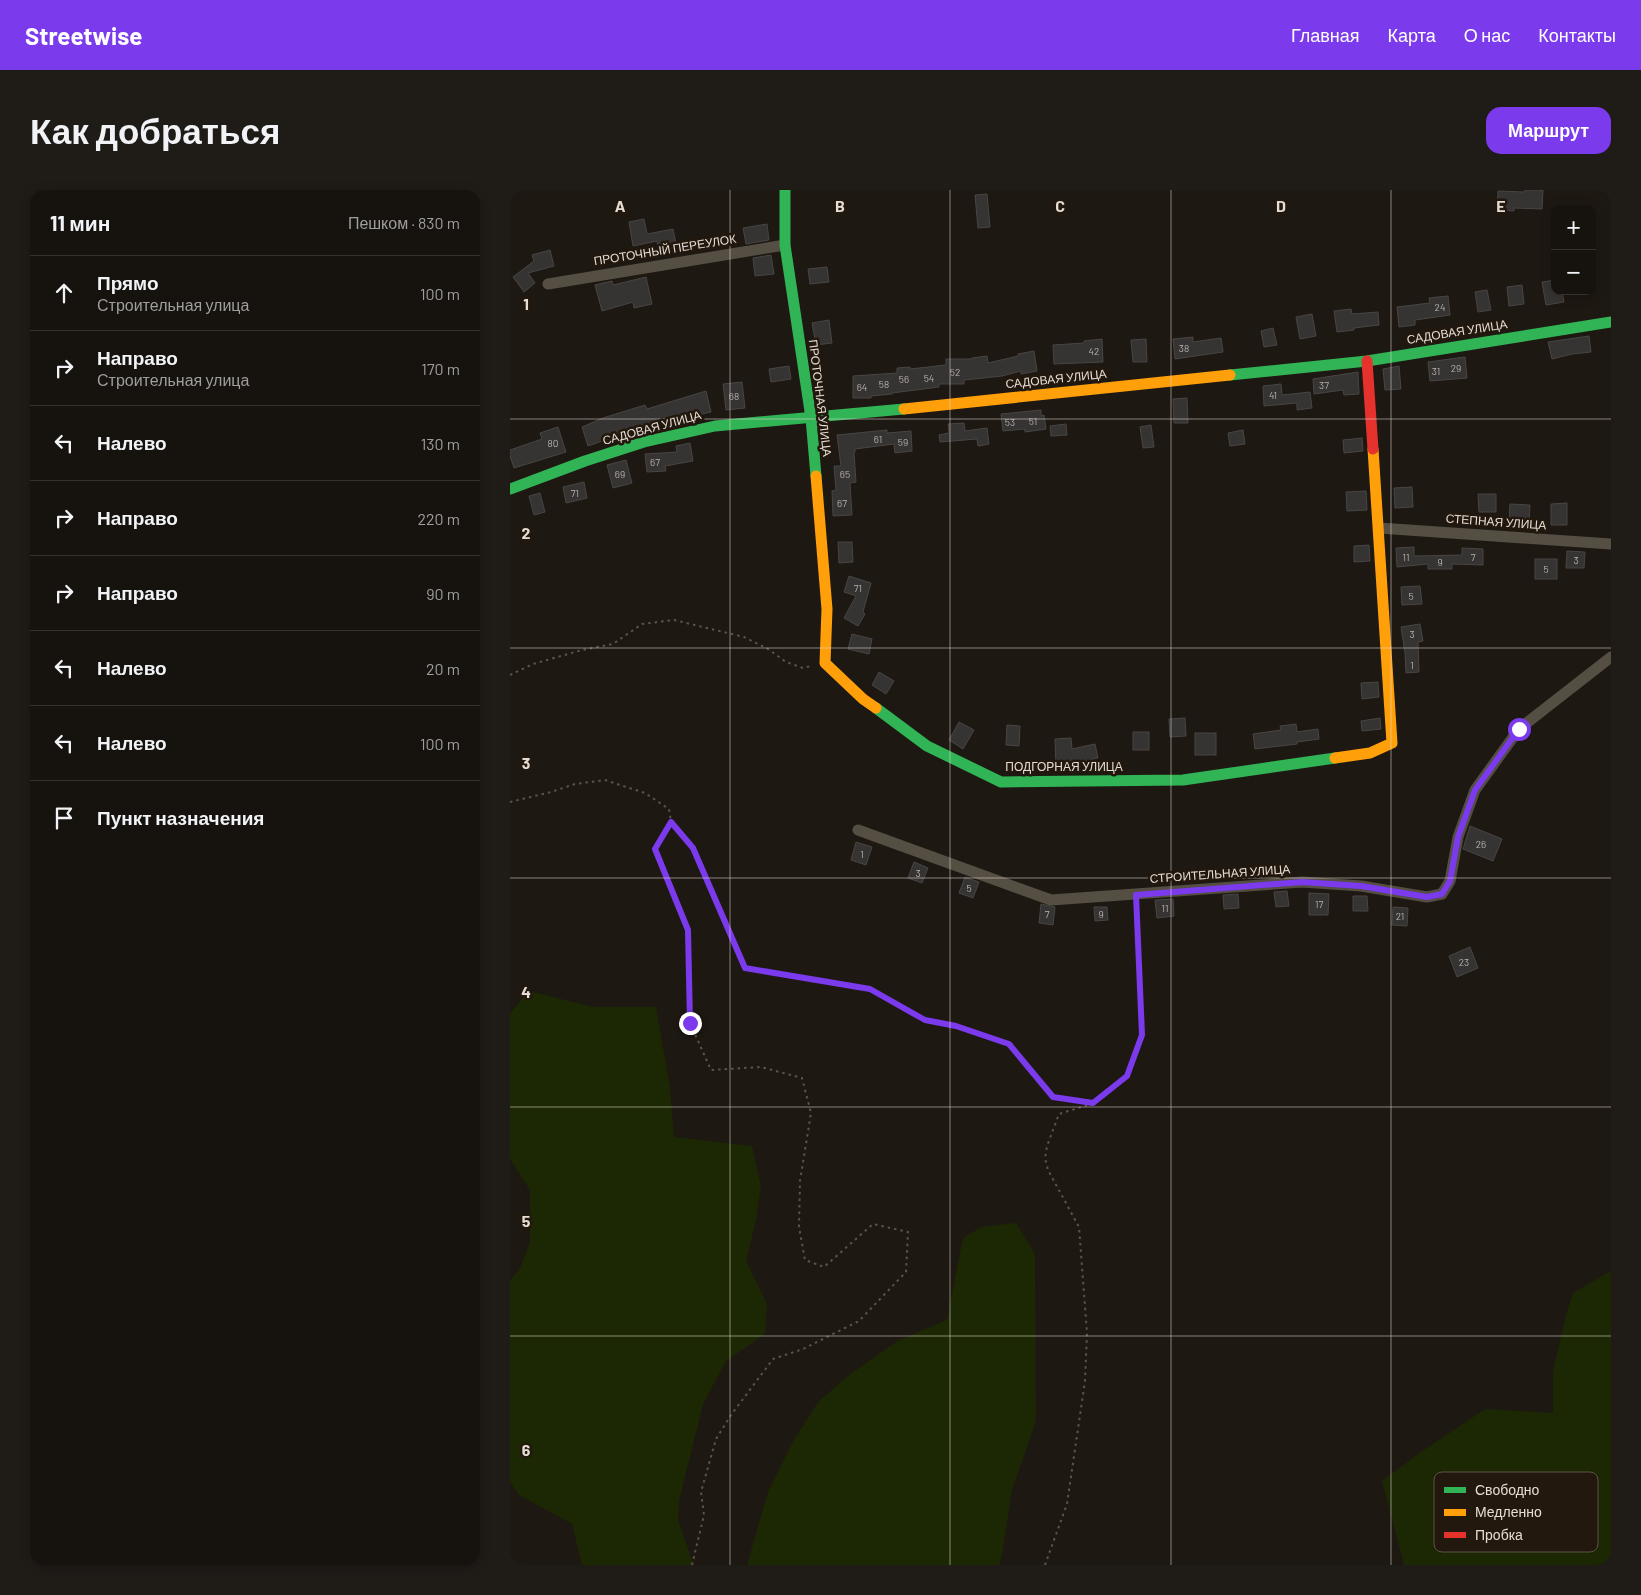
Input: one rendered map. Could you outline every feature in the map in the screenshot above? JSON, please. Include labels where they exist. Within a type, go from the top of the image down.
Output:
[{"type":"street","name":"ПРОТОЧНАЯ УЛИЦА","points":[[785,190],[786,244],[811,418],[827,609],[825,663]]},
{"type":"street","name":"ПРОТОЧНЫЙ ПЕРЕУЛОК","points":[[548,284],[786,244]]},
{"type":"street","name":"САДОВАЯ УЛИЦА","points":[[510,489],[585,461],[644,442],[715,426],[811,418],[1368,361],[1611,322]]},
{"type":"street","points":[[1368,361],[1379,528]]},
{"type":"street","name":"СТЕПНАЯ УЛИЦА","points":[[1379,528],[1611,544]]},
{"type":"street","name":"ПОДГОРНАЯ УЛИЦА","points":[[825,663],[863,699],[927,746],[1001,782],[1183,780],[1370,753],[1392,742],[1379,528]]},
{"type":"street","name":"СТРОИТЕЛЬНАЯ УЛИЦА","points":[[858,830],[1050,900],[1302,882],[1361,886],[1427,897],[1442,894],[1450,881],[1458,837],[1475,790],[1519,729],[1611,656]]},
{"type":"path","points":[[510,675],[532,664],[582,650],[613,644],[642,624],[674,620],[744,637],[768,649],[786,662],[803,668],[825,663]]},
{"type":"path","points":[[510,802],[575,784],[605,780],[645,793],[669,809],[671,822],[693,848],[745,968],[870,989],[925,1020],[956,1026],[1009,1044],[1053,1097],[1093,1103]]},
{"type":"path","points":[[671,822],[655,849],[688,930],[690,1023],[711,1070],[761,1067],[802,1078],[811,1113],[800,1181],[799,1227],[806,1260],[824,1267],[874,1224],[908,1232],[906,1272],[859,1321],[803,1349],[773,1359],[731,1414],[716,1439],[701,1492],[704,1515],[692,1565]]},
{"type":"path","points":[[1045,1565],[1067,1504],[1085,1381],[1087,1333],[1079,1227],[1048,1170],[1045,1158],[1047,1146],[1060,1114],[1093,1103],[1127,1076],[1142,1035],[1136,895]]},
{"type":"green space","points":[[529,991],[593,1007],[656,1007],[670,1088],[674,1137],[752,1146],[761,1186],[756,1220],[746,1261],[767,1304],[765,1334],[726,1361],[703,1404],[679,1500],[678,1520],[693,1563],[692,1565],[582,1565],[572,1524],[519,1495],[510,1482],[510,1280],[519,1270],[530,1243],[530,1190],[510,1159],[510,1013]]},
{"type":"green space","points":[[1016,1223],[1035,1254],[1036,1421],[1012,1490],[999,1565],[747,1565],[768,1492],[792,1443],[818,1402],[849,1375],[899,1340],[947,1320],[963,1238],[981,1227]]},
{"type":"green space","points":[[1611,1271],[1611,1565],[1404,1565],[1382,1481],[1418,1454],[1485,1409],[1553,1413],[1553,1371],[1573,1293]]},
{"type":"building","points":[[1525,190],[1543,190],[1542,209],[1514,208],[1514,211],[1497,210],[1498,191],[1524,192]]},
{"type":"building","points":[[987,194],[990,227],[978,228],[975,195]]},
{"type":"building","points":[[644,219],[647,234],[673,229],[677,249],[659,252],[657,241],[633,246],[629,222]]},
{"type":"building","points":[[767,224],[769,240],[746,244],[743,228]]},
{"type":"building","points":[[550,250],[554,266],[528,273],[535,283],[524,292],[513,277],[534,261],[532,255]]},
{"type":"building","points":[[771,255],[774,274],[755,276],[753,258]]},
{"type":"building","points":[[827,267],[829,282],[810,284],[808,269]]},
{"type":"building","points":[[646,277],[652,304],[634,308],[633,302],[602,311],[595,285],[612,281],[613,285]]},
{"type":"building","points":[[1551,281],[1551,295],[1563,295],[1564,302],[1546,305],[1542,282]]},
{"type":"building","points":[[1522,285],[1524,304],[1509,306],[1507,287]]},
{"type":"building","points":[[1487,290],[1491,310],[1478,312],[1475,292]]},
{"type":"building","points":[[1448,296],[1450,315],[1415,320],[1415,325],[1399,327],[1397,307],[1430,303],[1429,298]]},
{"type":"building","points":[[1351,309],[1352,314],[1378,312],[1379,325],[1337,332],[1334,311]]},
{"type":"building","points":[[1312,314],[1316,336],[1300,339],[1296,317]]},
{"type":"building","points":[[829,320],[832,343],[816,345],[812,323]]},
{"type":"building","points":[[1273,328],[1277,345],[1264,347],[1261,331]]},
{"type":"building","points":[[1589,336],[1591,352],[1552,359],[1548,342]]},
{"type":"building","points":[[1193,337],[1193,342],[1221,338],[1223,352],[1175,359],[1173,339]]},
{"type":"building","points":[[1102,339],[1103,362],[1054,364],[1053,345],[1084,343],[1084,341]]},
{"type":"building","points":[[1146,339],[1147,362],[1133,362],[1131,340]]},
{"type":"building","points":[[1034,351],[1037,371],[1021,374],[1021,371],[1002,376],[964,380],[964,384],[939,384],[939,387],[871,396],[871,398],[853,398],[853,376],[897,373],[897,368],[910,367],[910,369],[946,365],[946,359],[972,359],[987,356],[988,363]]},
{"type":"building","points":[[1465,357],[1467,378],[1430,381],[1428,362]]},
{"type":"building","points":[[789,366],[791,379],[771,382],[769,369]]},
{"type":"building","points":[[1399,366],[1401,389],[1385,390],[1383,369]]},
{"type":"building","points":[[1358,372],[1359,394],[1344,395],[1343,390],[1314,394],[1313,379]]},
{"type":"building","points":[[742,382],[745,408],[726,410],[723,384]]},
{"type":"building","points":[[1281,384],[1282,395],[1310,392],[1312,408],[1297,410],[1297,403],[1264,406],[1263,386]]},
{"type":"building","points":[[706,391],[711,412],[697,415],[696,413],[665,422],[664,419],[588,446],[582,427],[603,418],[645,405],[647,409]]},
{"type":"building","points":[[1187,398],[1188,423],[1174,423],[1173,399]]},
{"type":"building","points":[[1041,410],[1041,416],[1044,415],[1046,429],[1025,432],[1025,429],[1003,431],[1001,414]]},
{"type":"building","points":[[964,423],[965,431],[987,428],[989,444],[978,446],[977,439],[940,442],[939,435],[949,433],[948,424]]},
{"type":"building","points":[[1066,424],[1067,435],[1051,436],[1050,426]]},
{"type":"building","points":[[1151,425],[1154,447],[1143,448],[1140,427]]},
{"type":"building","points":[[558,427],[566,452],[514,468],[510,450],[542,439],[540,433]]},
{"type":"building","points":[[887,430],[887,433],[911,431],[912,451],[895,453],[894,444],[855,449],[856,482],[850,483],[852,515],[833,516],[832,491],[836,490],[834,466],[841,466],[837,435]]},
{"type":"building","points":[[1243,430],[1245,444],[1230,446],[1228,433]]},
{"type":"building","points":[[1362,438],[1363,451],[1344,453],[1343,440]]},
{"type":"building","points":[[690,443],[693,461],[665,466],[666,471],[647,472],[645,454],[677,452],[676,446]]},
{"type":"building","points":[[626,460],[632,483],[613,488],[607,465]]},
{"type":"building","points":[[584,482],[587,498],[566,503],[563,487]]},
{"type":"building","points":[[1412,487],[1413,507],[1395,508],[1394,488]]},
{"type":"building","points":[[1366,491],[1367,510],[1347,511],[1346,492]]},
{"type":"building","points":[[540,493],[545,512],[534,515],[529,496]]},
{"type":"building","points":[[1478,494],[1496,494],[1496,512],[1479,512]]},
{"type":"building","points":[[1567,503],[1567,525],[1551,525],[1551,504]]},
{"type":"building","points":[[1510,504],[1530,505],[1529,524],[1509,523]]},
{"type":"building","points":[[838,542],[852,542],[853,562],[839,563]]},
{"type":"building","points":[[1369,545],[1370,561],[1354,562],[1354,546]]},
{"type":"building","points":[[1414,547],[1414,556],[1462,555],[1462,548],[1483,549],[1483,565],[1452,564],[1452,569],[1428,569],[1428,564],[1397,567],[1396,548]]},
{"type":"building","points":[[1567,551],[1585,552],[1584,568],[1566,568]]},
{"type":"building","points":[[1535,559],[1557,559],[1557,579],[1535,579]]},
{"type":"building","points":[[849,576],[871,583],[863,612],[865,614],[858,626],[844,618],[856,596],[844,592]]},
{"type":"building","points":[[1420,586],[1422,604],[1402,605],[1401,587]]},
{"type":"building","points":[[1420,624],[1423,641],[1418,642],[1419,672],[1406,673],[1401,627]]},
{"type":"building","points":[[852,634],[872,639],[869,654],[848,649]]},
{"type":"building","points":[[879,672],[894,681],[886,694],[872,685]]},
{"type":"building","points":[[1378,682],[1379,697],[1362,699],[1361,683]]},
{"type":"building","points":[[1185,718],[1186,736],[1170,737],[1169,719]]},
{"type":"building","points":[[1380,718],[1381,729],[1362,731],[1361,721]]},
{"type":"building","points":[[959,722],[974,730],[963,749],[949,740]]},
{"type":"building","points":[[1296,724],[1297,732],[1318,729],[1319,739],[1297,742],[1297,744],[1255,749],[1253,734],[1281,730],[1280,726]]},
{"type":"building","points":[[1007,725],[1020,726],[1019,746],[1006,745]]},
{"type":"building","points":[[1133,732],[1149,732],[1149,750],[1133,750]]},
{"type":"building","points":[[1195,733],[1216,733],[1216,755],[1195,755]]},
{"type":"building","points":[[1071,738],[1072,749],[1095,744],[1098,758],[1072,764],[1072,767],[1056,767],[1055,739]]},
{"type":"building","points":[[1470,826],[1502,839],[1493,861],[1463,849]]},
{"type":"building","points":[[856,842],[872,847],[866,865],[851,860]]},
{"type":"building","points":[[914,862],[928,868],[922,883],[908,878]]},
{"type":"building","points":[[965,877],[979,882],[973,898],[959,893]]},
{"type":"building","points":[[1287,891],[1289,906],[1276,907],[1274,892]]},
{"type":"building","points":[[1309,893],[1329,894],[1328,915],[1309,915]]},
{"type":"building","points":[[1238,894],[1239,908],[1224,909],[1223,895]]},
{"type":"building","points":[[1353,896],[1367,896],[1368,911],[1353,911]]},
{"type":"building","points":[[1173,899],[1174,916],[1157,918],[1155,900]]},
{"type":"building","points":[[1041,904],[1055,907],[1053,925],[1039,923]]},
{"type":"building","points":[[1094,907],[1107,907],[1108,920],[1095,921]]},
{"type":"building","points":[[1393,907],[1408,908],[1407,926],[1392,925]]},
{"type":"building","points":[[1470,947],[1478,968],[1457,977],[1449,956]]},
{"type":"traffic: fast","points":[[785,190],[785,245],[811,418],[816,476]]},
{"type":"traffic: fast","points":[[1230,375],[1367,361],[1611,322]]},
{"type":"traffic: fast","points":[[510,489],[585,461],[644,442],[715,426],[904,409]]},
{"type":"traffic: fast","points":[[876,708],[927,746],[1001,782],[1183,780],[1335,758]]},
{"type":"traffic: slow","points":[[904,409],[1230,375]]},
{"type":"traffic: slow","points":[[1335,758],[1370,753],[1392,743],[1373,449]]},
{"type":"traffic: slow","points":[[816,476],[827,609],[825,663],[863,699],[876,708]]},
{"type":"traffic: jam","points":[[1367,361],[1373,449]]},
{"type":"route","points":[[690,1023],[688,930],[655,849],[671,822],[693,848],[745,968],[870,989],[925,1020],[956,1026],[1009,1044],[1053,1097],[1093,1103],[1127,1076],[1142,1035],[1136,895],[1302,882],[1361,886],[1427,897],[1442,894],[1450,881],[1458,837],[1475,790],[1519,729]]}]
